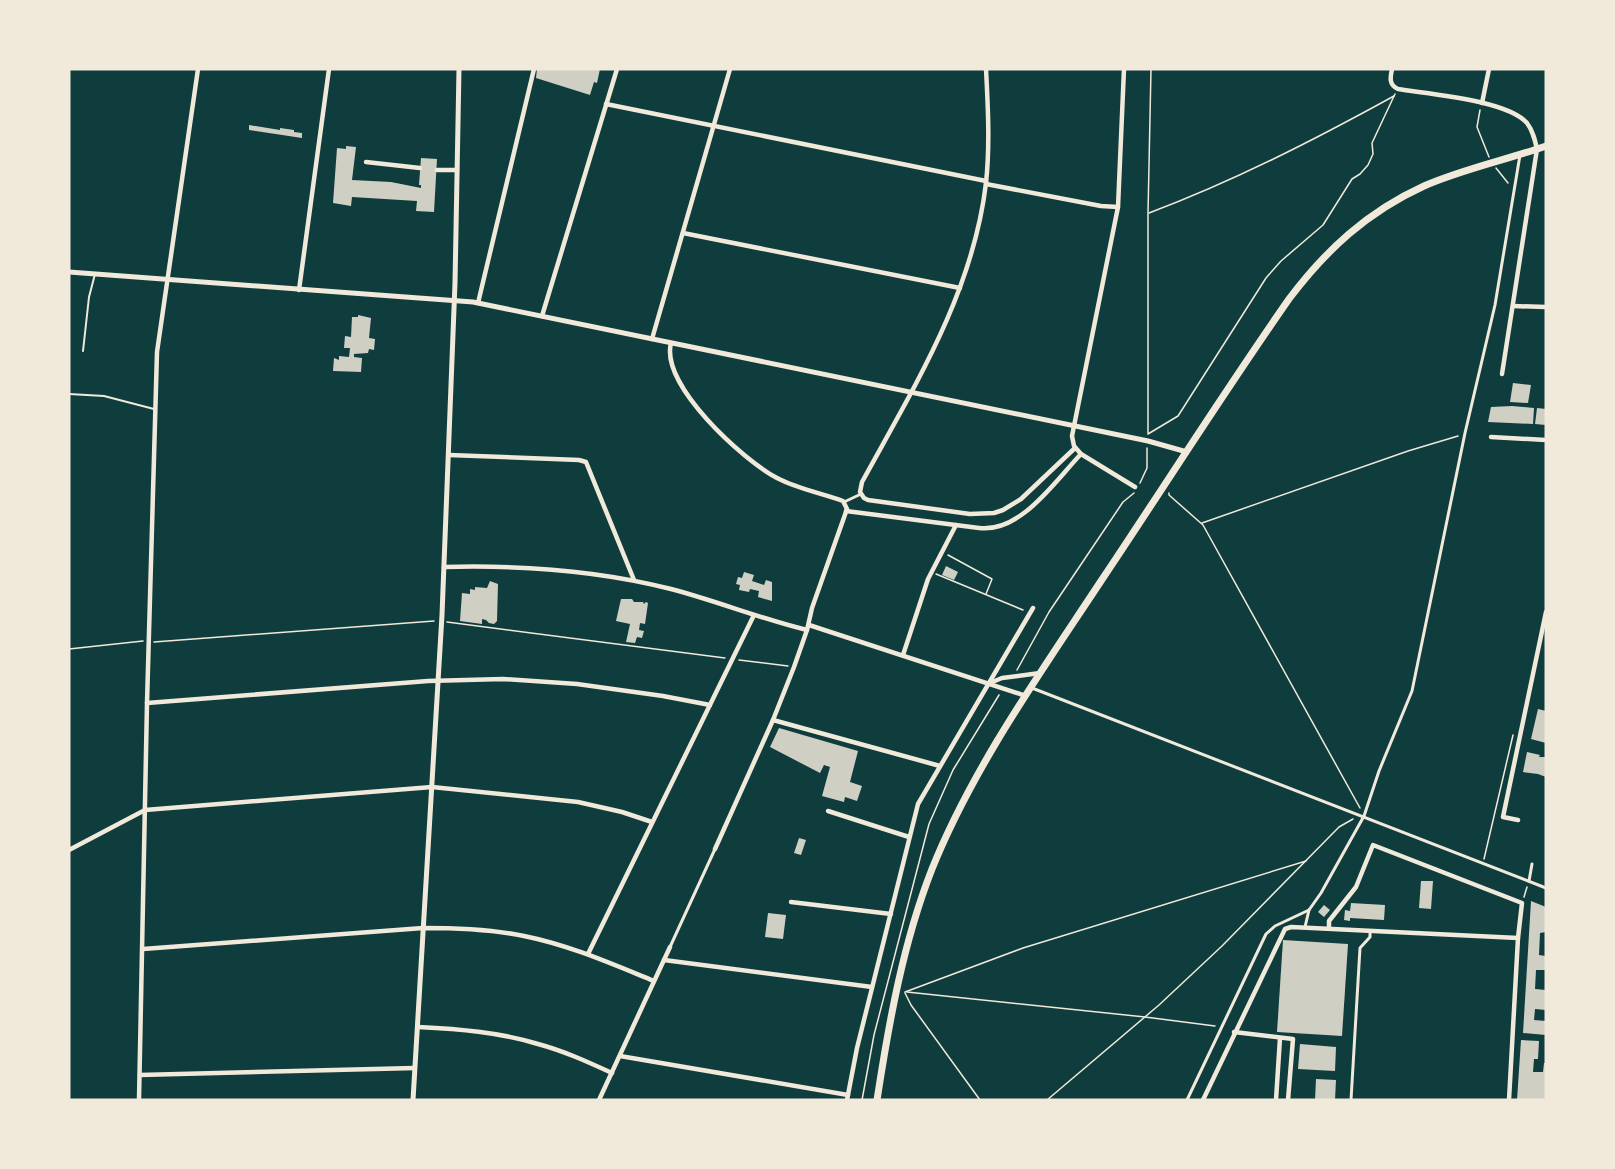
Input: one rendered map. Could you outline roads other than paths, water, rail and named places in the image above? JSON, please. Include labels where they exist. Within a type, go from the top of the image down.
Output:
[{"type":"main road","points":[[876,1100],[896,991],[916,916],[930,875],[968,795],[1026,696],[1289,299],[1334,246],[1385,207],[1415,190],[1454,175],[1546,146]]},
{"type":"street","points":[[140,1100],[147,703],[157,352],[198,69]]},
{"type":"street","points":[[299,290],[329,69]]},
{"type":"street","points":[[413,1100],[449,455],[459,69]]},
{"type":"street","points":[[478,303],[534,69]]},
{"type":"street","points":[[542,316],[617,69]]},
{"type":"street","points":[[652,339],[730,69]]},
{"type":"street","points":[[986,69],[988,114],[986,182],[978,223],[960,288],[940,338],[862,482],[861,494],[868,500],[970,514],[994,513],[1021,499],[1075,448]]},
{"type":"street","points":[[1124,69],[1118,207],[1072,439],[1075,448],[1081,454],[1136,488]]},
{"type":"street","points":[[1392,69],[1390,80],[1392,86],[1398,89],[1505,109],[1523,120],[1533,133],[1537,149],[1502,374]]},
{"type":"street","points":[[1482,103],[1489,69]]},
{"type":"street","points":[[606,104],[1101,206],[1118,207]]},
{"type":"street","points":[[1305,927],[1310,910],[1364,816],[1386,753],[1412,691],[1465,434],[1495,305],[1521,154]]},
{"type":"street","points":[[366,162],[420,168]]},
{"type":"street","points":[[437,170],[457,170]]},
{"type":"street","points":[[683,233],[960,288]]},
{"type":"street","points":[[69,272],[478,303],[1148,441],[1187,452]]},
{"type":"street","points":[[1513,306],[1546,307]]},
{"type":"street","points":[[670,343],[669,356],[680,381],[703,415],[731,444],[758,467],[780,480],[843,502],[861,494]]},
{"type":"street","points":[[1491,437],[1546,440]]},
{"type":"street","points":[[846,511],[991,529],[1011,521],[1037,501],[1081,454]]},
{"type":"street","points":[[449,455],[586,462],[634,580]]},
{"type":"street","points":[[599,1100],[773,720],[808,627],[812,608],[846,511],[843,502]]},
{"type":"street","points":[[903,655],[928,579],[956,525]]},
{"type":"street","points":[[444,567],[535,568],[634,580],[903,655],[1026,696]]},
{"type":"street","points":[[620,1056],[848,1098],[857,1048],[918,804],[1032,611]]},
{"type":"street","points":[[1518,820],[1503,817],[1546,612]]},
{"type":"street","points":[[588,954],[754,615]]},
{"type":"street","points":[[990,683],[1002,678],[1041,673]]},
{"type":"street","points":[[147,703],[438,681],[503,679],[653,694],[710,705]]},
{"type":"street","points":[[1032,688],[1546,888]]},
{"type":"street","points":[[773,720],[940,766]]},
{"type":"street","points":[[69,850],[145,810],[432,788],[578,802],[622,812],[652,822]]},
{"type":"street","points":[[828,812],[909,837]]},
{"type":"street","points":[[1329,928],[1329,921],[1356,887],[1373,845],[1522,903],[1509,1100]]},
{"type":"street","points":[[1529,881],[1532,864]]},
{"type":"street","points":[[791,902],[891,914]]},
{"type":"street","points":[[1187,1100],[1266,934],[1275,926],[1310,910]]},
{"type":"street","points":[[143,950],[423,928],[481,930],[519,934],[588,954],[654,981]]},
{"type":"street","points":[[1203,1100],[1283,931],[1288,928],[1518,938]]},
{"type":"street","points":[[1351,1100],[1360,948],[1370,937],[1371,931]]},
{"type":"street","points":[[664,960],[872,987]]},
{"type":"street","points":[[418,1027],[475,1031],[523,1040],[567,1053],[612,1073]]},
{"type":"street","points":[[1234,1032],[1293,1039],[1288,1100]]},
{"type":"street","points":[[1276,1100],[1280,1038]]},
{"type":"street","points":[[140,1075],[415,1068]]},
{"type":"lane","points":[[82,351],[94,274]]},
{"type":"lane","points":[[69,394],[104,396],[154,409]]}]
